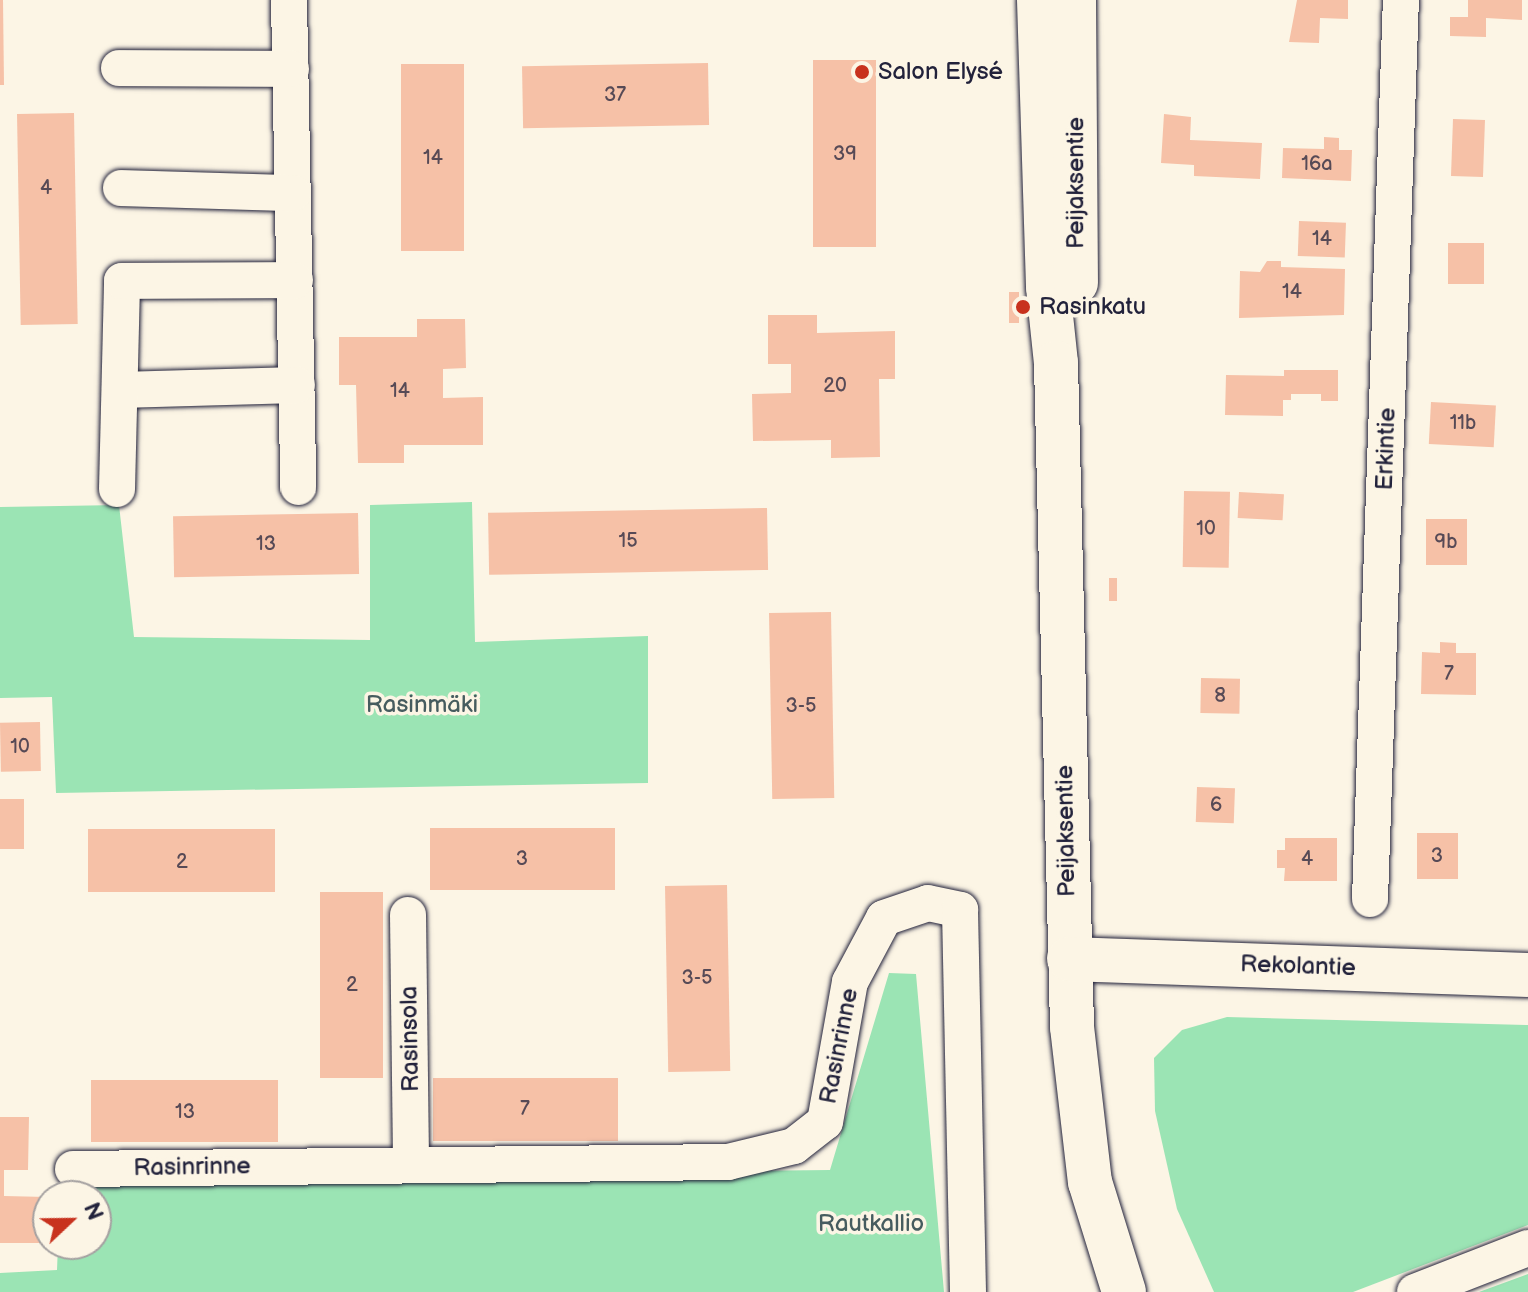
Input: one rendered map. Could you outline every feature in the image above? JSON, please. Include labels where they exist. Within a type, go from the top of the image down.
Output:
[{"type":"main road","name":"Peijaksentie","points":[[1039,0],[1048,287],[1056,363],[1069,959],[1080,1126],[1090,1182],[1124,1292]]},
{"type":"main road","name":"Peijaksentie","points":[[1056,363],[1076,284],[1074,0]]},
{"type":"main road","name":"Rekolantie","points":[[1069,959],[1528,975]]},
{"type":"street","points":[[289,0],[298,487]]},
{"type":"street","name":"Erkintie","points":[[1370,899],[1401,0]]},
{"type":"street","points":[[119,68],[291,69]]},
{"type":"street","points":[[121,188],[293,193]]},
{"type":"street","points":[[117,489],[122,281],[295,280]]},
{"type":"street","points":[[120,390],[297,385]]},
{"type":"street","name":"Rasinrinne","points":[[73,1169],[728,1162],[794,1146],[825,1122],[850,982],[884,918],[928,903],[960,910],[968,1292]]},
{"type":"street","name":"Rasinsola","points":[[408,915],[411,1163]]},
{"type":"street","points":[[1415,1292],[1528,1248]]},
{"type":"green space","name":"Rasinmäki","points":[[472,502],[475,642],[648,636],[648,783],[56,793],[52,697],[0,698],[0,507],[119,505],[134,637],[370,640],[370,505]]},
{"type":"green space","name":"Rautkallio","points":[[889,973],[916,974],[944,1292],[0,1292],[0,1273],[57,1270],[57,1260],[112,1260],[112,1180],[61,1179],[830,1170]]},
{"type":"green space","points":[[1227,1017],[1528,1025],[1528,1225],[1353,1292],[1214,1292],[1177,1209],[1155,1111],[1154,1058],[1182,1030]]},
{"type":"green space","points":[[1528,1274],[1528,1292],[1479,1292]]},
{"type":"building","points":[[0,0],[3,0],[4,85],[0,85]]},
{"type":"building","points":[[1297,0],[1348,0],[1348,19],[1320,18],[1319,43],[1289,42]]},
{"type":"building","points":[[1468,0],[1522,0],[1522,20],[1486,18],[1486,37],[1450,36],[1450,17],[1468,17]]},
{"type":"building","points":[[813,60],[876,60],[876,247],[813,247]]},
{"type":"building","points":[[708,63],[709,125],[523,128],[522,66]]},
{"type":"building","points":[[401,64],[464,64],[464,251],[401,251]]},
{"type":"building","points":[[74,113],[78,324],[21,325],[17,114]]},
{"type":"building","points":[[1164,114],[1191,117],[1190,140],[1262,143],[1260,179],[1194,176],[1194,165],[1161,163]]},
{"type":"building","points":[[1453,119],[1485,120],[1483,177],[1451,176]]},
{"type":"building","points":[[1324,137],[1339,138],[1339,150],[1352,150],[1351,181],[1282,178],[1283,148],[1324,149]]},
{"type":"building","points":[[1299,221],[1346,223],[1345,258],[1298,256]]},
{"type":"building","points":[[1448,243],[1484,243],[1484,284],[1448,284]]},
{"type":"building","points":[[1267,261],[1281,261],[1281,267],[1345,269],[1344,315],[1239,318],[1240,271],[1260,272]]},
{"type":"building","points":[[1009,292],[1019,292],[1019,323],[1009,323]]},
{"type":"building","points":[[768,315],[817,315],[817,333],[895,331],[895,379],[879,379],[880,457],[831,458],[831,440],[753,441],[752,394],[791,393],[791,364],[768,364]]},
{"type":"building","points":[[417,319],[465,319],[466,368],[443,369],[443,398],[483,397],[483,445],[404,445],[404,463],[358,463],[356,385],[339,385],[339,337],[417,337]]},
{"type":"building","points":[[1284,370],[1338,370],[1338,401],[1321,401],[1321,394],[1291,394],[1291,400],[1283,400],[1283,416],[1225,415],[1226,375],[1284,376]]},
{"type":"building","points":[[1431,402],[1496,405],[1494,447],[1429,444]]},
{"type":"building","points":[[1184,491],[1230,492],[1229,568],[1183,567]]},
{"type":"building","points":[[1239,492],[1284,494],[1283,520],[1238,518]]},
{"type":"building","points":[[767,508],[768,570],[489,575],[488,513]]},
{"type":"building","points":[[358,513],[359,574],[174,577],[173,516]]},
{"type":"building","points":[[1426,519],[1467,519],[1467,565],[1426,565]]},
{"type":"building","points":[[1109,578],[1117,578],[1117,601],[1109,601]]},
{"type":"building","points":[[831,612],[834,798],[772,799],[769,613]]},
{"type":"building","points":[[1440,642],[1456,643],[1456,653],[1476,653],[1476,695],[1421,694],[1422,652],[1440,653]]},
{"type":"building","points":[[1201,678],[1240,679],[1239,714],[1200,713]]},
{"type":"building","points":[[40,722],[41,771],[1,772],[0,723]]},
{"type":"building","points":[[1197,787],[1235,788],[1234,823],[1196,822]]},
{"type":"building","points":[[0,799],[24,799],[24,849],[0,849]]},
{"type":"building","points":[[430,828],[615,828],[615,890],[430,890]]},
{"type":"building","points":[[88,829],[275,829],[275,892],[88,892]]},
{"type":"building","points":[[1417,833],[1458,833],[1458,879],[1417,879]]},
{"type":"building","points":[[1285,838],[1337,838],[1337,881],[1284,881],[1285,868],[1277,868],[1277,850],[1285,850]]},
{"type":"building","points":[[727,885],[730,1071],[668,1072],[665,886]]},
{"type":"building","points":[[320,892],[383,892],[383,1078],[320,1078]]},
{"type":"building","points":[[433,1078],[618,1078],[618,1141],[433,1141]]},
{"type":"building","points":[[91,1080],[278,1080],[278,1142],[91,1142]]},
{"type":"building","points":[[0,1117],[29,1117],[28,1170],[4,1170],[4,1196],[32,1197],[32,1243],[0,1243]]},
{"type":"place","name":"Salon Elysé","points":[[862,72]]},
{"type":"place","name":"Rasinkatu","points":[[1023,307]]}]
